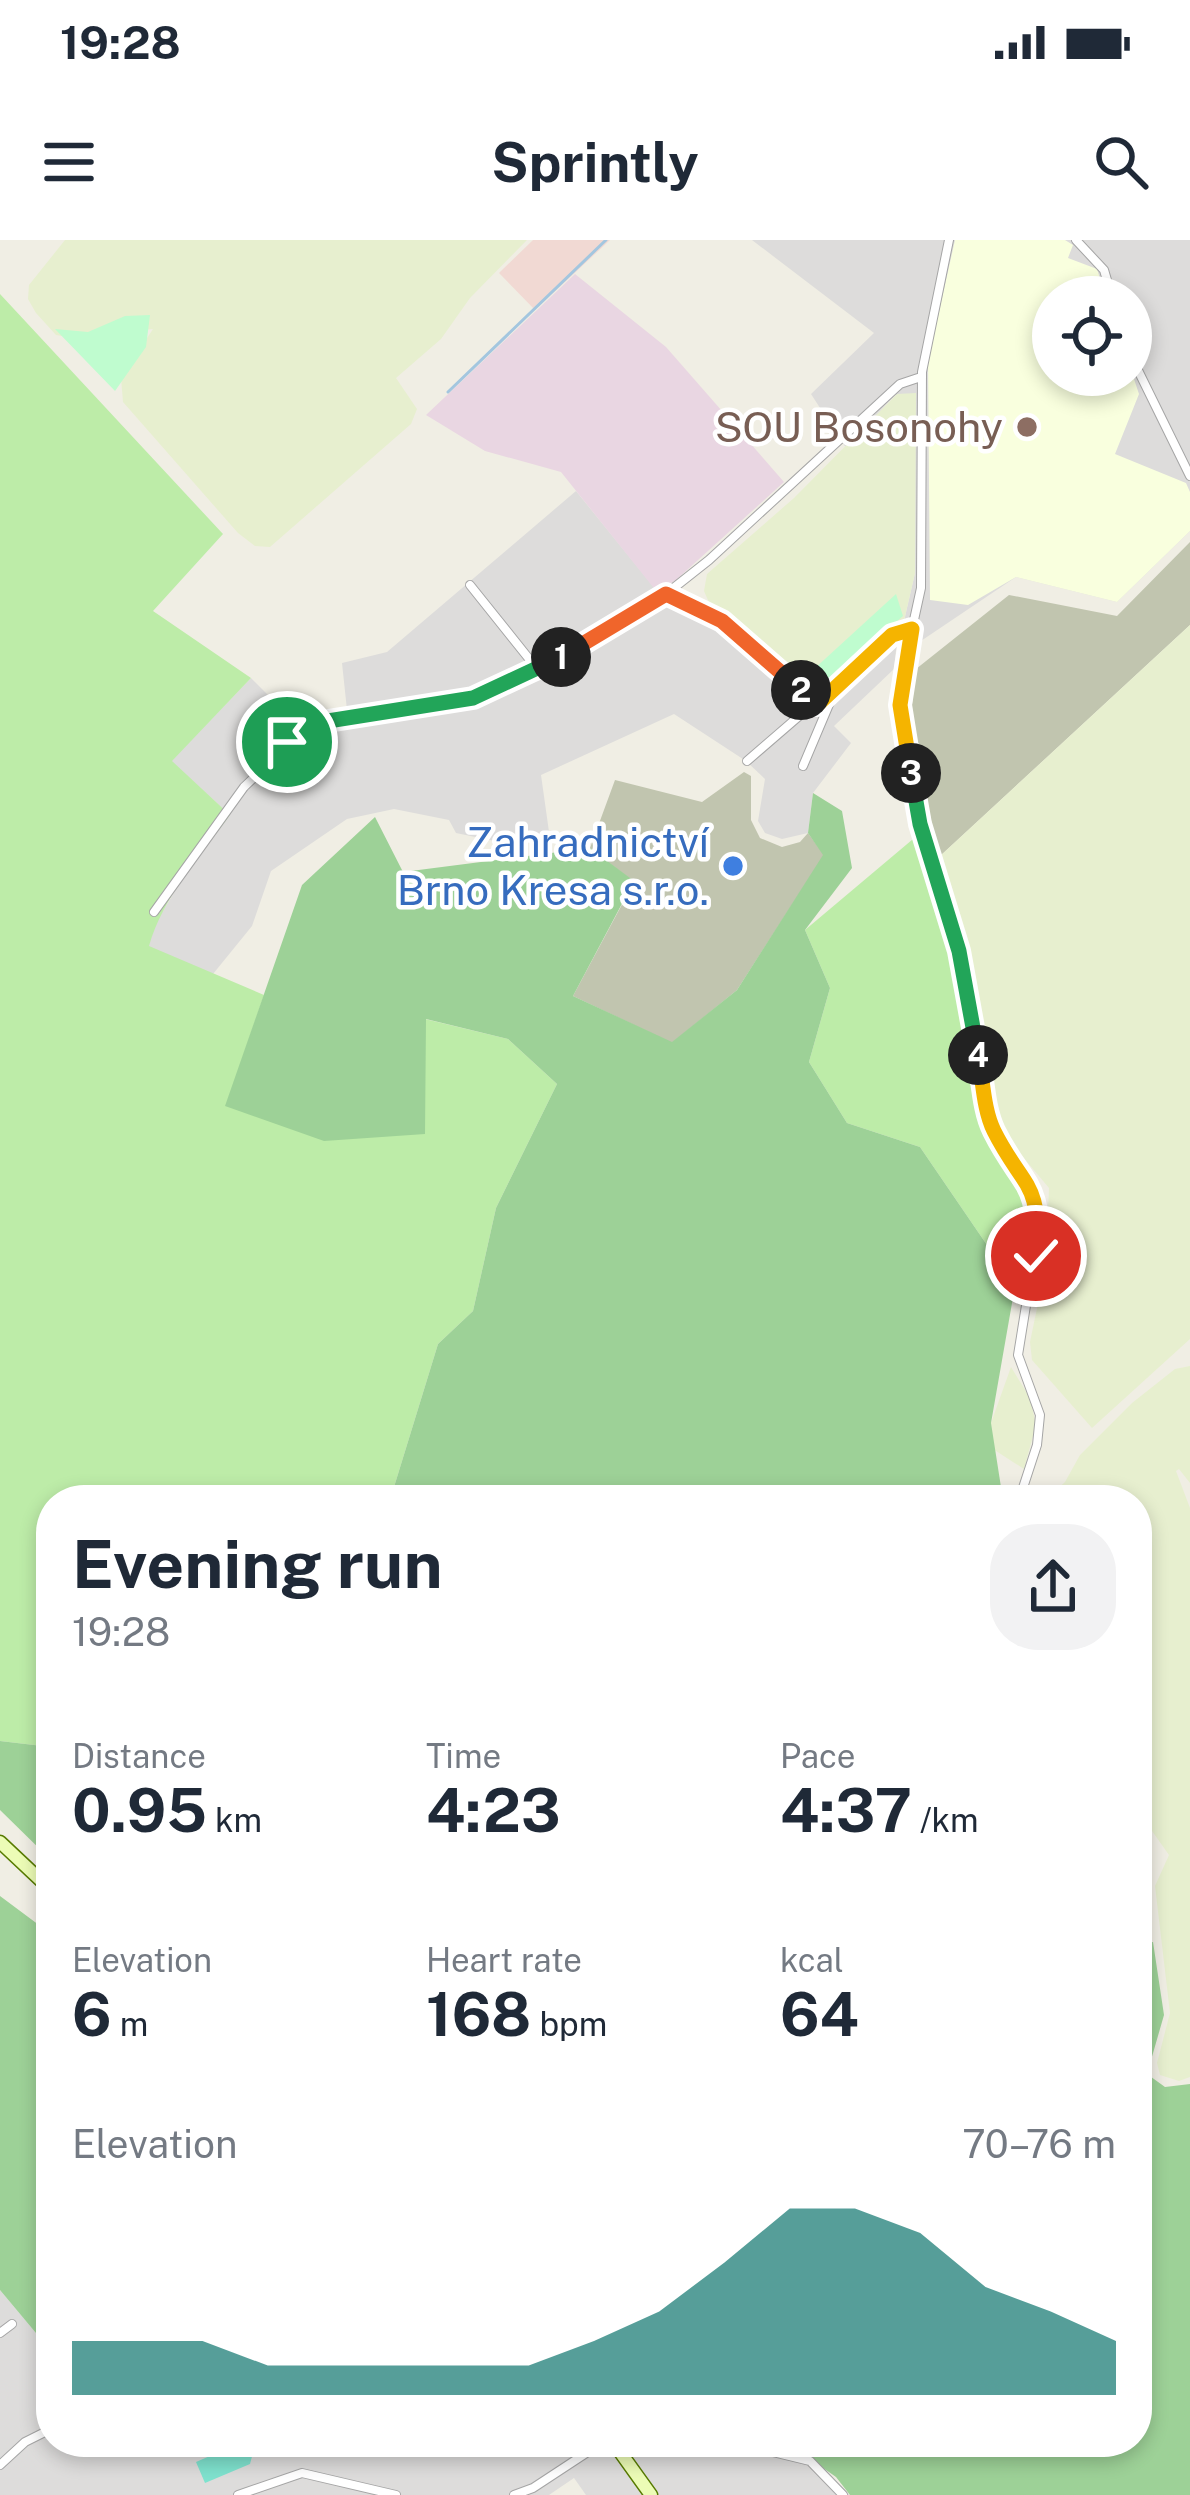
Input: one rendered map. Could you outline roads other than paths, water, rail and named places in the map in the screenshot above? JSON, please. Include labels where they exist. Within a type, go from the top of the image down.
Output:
[{"type":"street","points":[[949,240],[921,377],[921,588],[900,718],[920,824],[959,951],[993,1130],[1031,1187],[1039,1225],[1018,1355],[1040,1415],[1024,1485]]},
{"type":"street","points":[[1076,240],[1105,276]]},
{"type":"street","points":[[154,912],[244,787],[308,727],[473,698],[538,670],[666,594],[900,384],[921,377]]},
{"type":"street","points":[[1151,396],[1190,476]]},
{"type":"street","points":[[470,585],[538,670]]},
{"type":"street","points":[[666,594],[722,621],[817,705]]},
{"type":"street","points":[[747,761],[817,705],[892,635],[912,629]]},
{"type":"street","points":[[803,766],[837,686]]},
{"type":"street","points":[[288,700],[308,727]]},
{"type":"street","points":[[0,1842],[36,1877]]},
{"type":"street","points":[[0,2333],[12,2324]]},
{"type":"street","points":[[0,2465],[36,2436]]},
{"type":"street","points":[[514,2495],[580,2457]]},
{"type":"street","points":[[624,2457],[651,2495]]},
{"type":"street","points":[[790,2457],[810,2462],[843,2495]]},
{"type":"street","points":[[238,2495],[302,2473],[396,2495]]},
{"type":"waterway","points":[[448,392],[606,240]]},
{"type":"place","name":"SOU Bosonohy","points":[[1027,427]]},
{"type":"place","name":"Zahradnictví Brno Kresa s.r.o.","points":[[733,866]]}]
